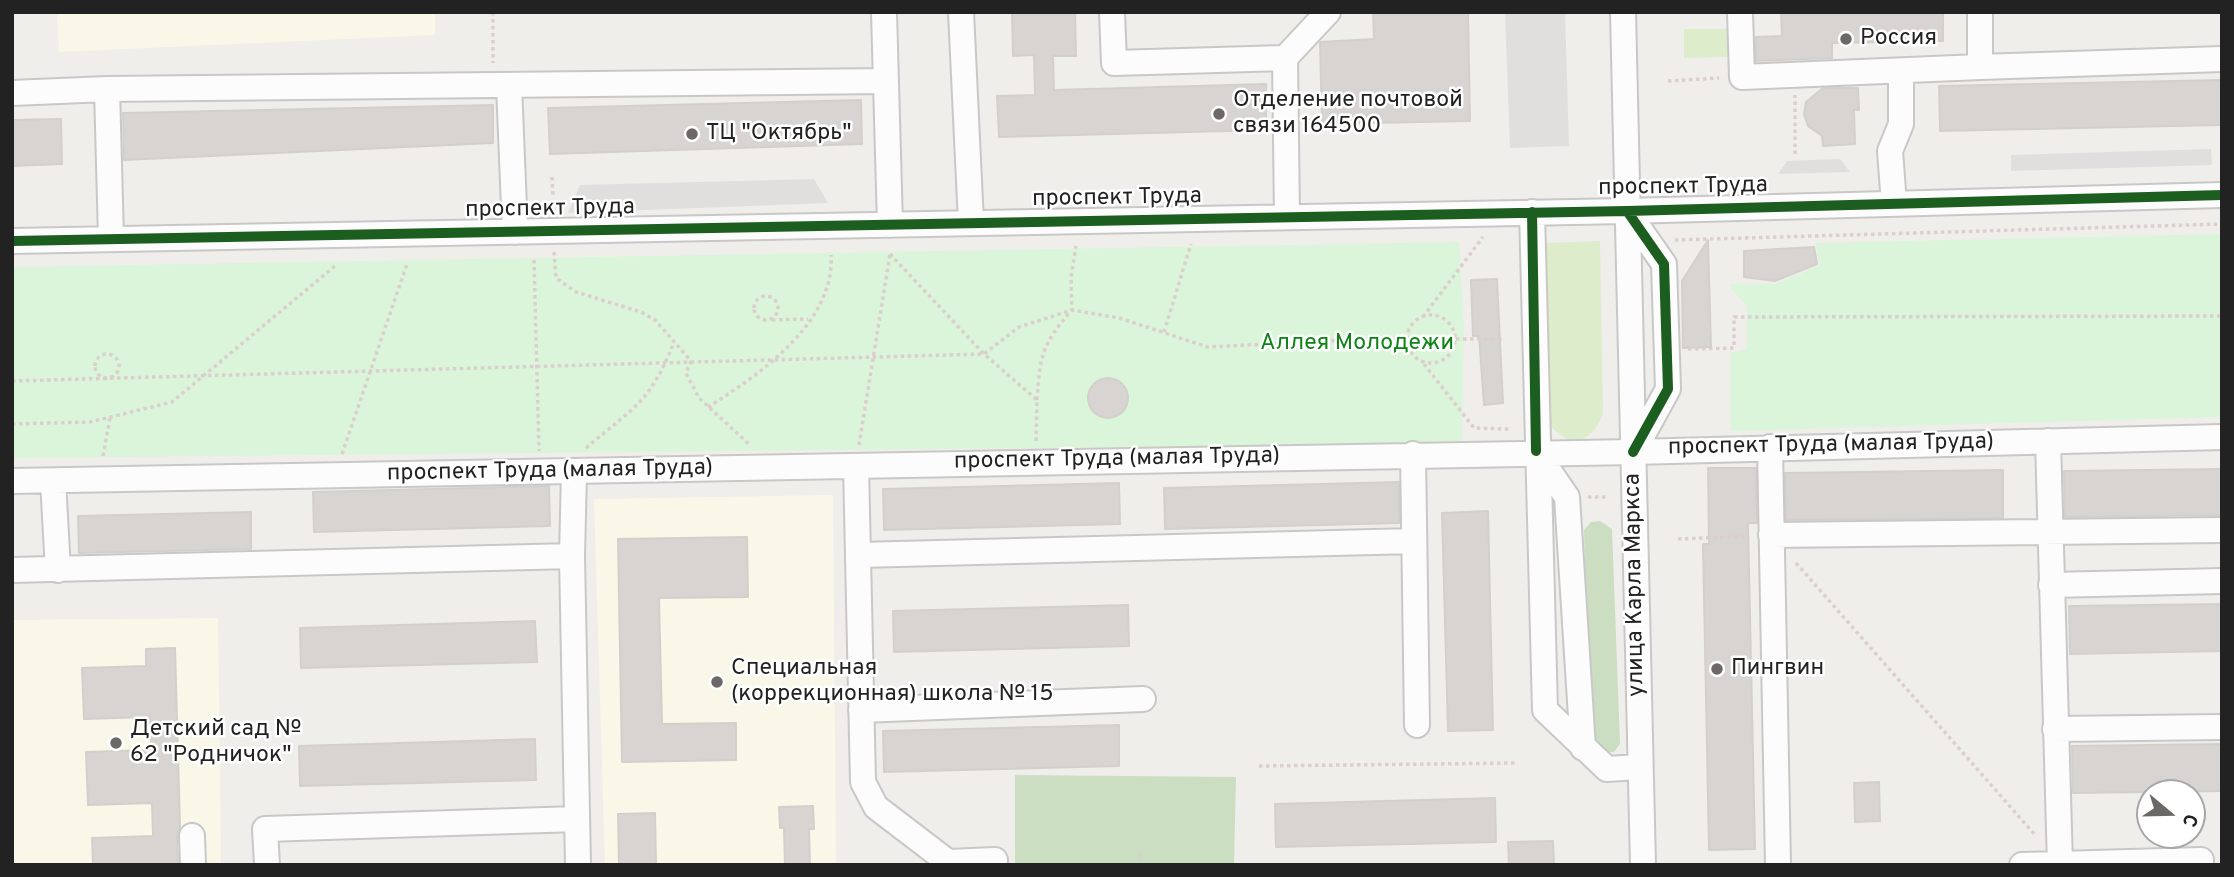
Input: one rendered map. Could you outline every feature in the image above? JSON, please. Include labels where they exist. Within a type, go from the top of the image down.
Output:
[{"type":"street","points":[[884,12],[890,225]]},
{"type":"street","points":[[961,12],[971,223]]},
{"type":"street","points":[[1112,12],[1114,62],[1285,58]]},
{"type":"street","points":[[1287,217],[1285,58],[1328,12]]},
{"type":"street","name":"улица Карла Маркса","points":[[1623,12],[1643,865]]},
{"type":"street","points":[[1740,12],[1742,77],[2222,59]]},
{"type":"street","points":[[1980,12],[1980,67]]},
{"type":"street","points":[[1894,204],[1891,151],[1901,124],[1901,72]]},
{"type":"street","points":[[12,93],[107,89],[886,80]]},
{"type":"street","points":[[501,85],[515,232]]},
{"type":"street","points":[[107,89],[111,239]]},
{"type":"street","name":"проспект Труда","points":[[12,241],[1627,211],[2222,195]]},
{"type":"street","points":[[1627,211],[1664,264],[1668,388],[1633,452]]},
{"type":"street","points":[[1532,212],[1536,451],[1545,710],[1607,769],[1640,767]]},
{"type":"street","name":"проспект Труда (малая Труда)","points":[[12,481],[1536,451],[1633,452],[2222,437]]},
{"type":"street","points":[[2048,441],[2060,864]]},
{"type":"street","points":[[1770,447],[1778,865]]},
{"type":"street","points":[[1536,451],[1567,497],[1583,748]]},
{"type":"street","points":[[1413,454],[1417,725]]},
{"type":"street","points":[[856,466],[863,782],[876,807],[948,863],[995,860],[995,865]]},
{"type":"street","points":[[557,472],[572,556],[579,865]]},
{"type":"street","points":[[53,481],[58,570]]},
{"type":"street","points":[[1771,535],[2222,530]]},
{"type":"street","points":[[859,555],[1413,541]]},
{"type":"street","points":[[12,570],[572,556]]},
{"type":"street","points":[[2051,585],[2222,581]]},
{"type":"street","points":[[861,710],[1143,699]]},
{"type":"street","points":[[2055,729],[2222,727]]},
{"type":"street","points":[[267,865],[265,829],[577,819]]},
{"type":"street","points":[[192,836],[193,865]]},
{"type":"street","points":[[2022,865],[2201,860],[2201,865]]},
{"type":"path","points":[[493,12],[501,85]]},
{"type":"path","points":[[1794,154],[1795,76]]},
{"type":"path","points":[[1668,81],[1742,77]]},
{"type":"path","points":[[552,177],[553,196]]},
{"type":"path","points":[[1672,240],[2222,225]]},
{"type":"path","points":[[1483,237],[1423,317],[1410,327],[1405,337],[1412,355],[1424,364],[1474,428],[1508,429]]},
{"type":"path","points":[[1164,333],[1191,244]]},
{"type":"path","points":[[1036,462],[1039,367],[1047,338],[1072,310],[1071,276],[1076,246]]},
{"type":"path","points":[[856,466],[890,254],[984,354],[1037,400]]},
{"type":"path","points":[[708,407],[777,359],[829,288],[831,255]]},
{"type":"path","points":[[534,260],[536,365],[557,472],[633,411],[651,392],[674,342]]},
{"type":"path","points":[[554,260],[556,278],[576,292],[642,312],[655,320],[691,361]]},
{"type":"path","points":[[335,476],[407,264]]},
{"type":"path","points":[[12,424],[90,422],[172,402],[335,266]]},
{"type":"path","points":[[768,319],[776,315],[778,307],[771,297],[763,296],[754,303],[754,310],[761,319],[768,319],[808,319]]},
{"type":"path","points":[[12,381],[984,354],[1019,327],[1072,310],[1119,318],[1208,347],[1405,337]]},
{"type":"path","points":[[1423,317],[1439,316],[1454,328],[1456,339],[1451,351],[1441,361],[1424,364]]},
{"type":"path","points":[[1685,349],[1734,348],[1734,317],[2222,316]]},
{"type":"path","points":[[1456,339],[1505,339]]},
{"type":"path","points":[[108,354],[115,357],[119,368],[116,375],[108,378],[98,373],[96,366],[101,356],[108,354]]},
{"type":"path","points":[[691,361],[686,373],[699,398],[777,467]]},
{"type":"path","points":[[99,480],[110,417]]},
{"type":"path","points":[[1678,539],[1771,535],[2060,864]]},
{"type":"path","points":[[1259,766],[1517,763]]},
{"type":"path","points":[[1140,854],[1140,865]]},
{"type":"shaded area","points":[[57,12],[435,12],[435,35],[59,52]]},
{"type":"shaded area","points":[[1505,12],[1565,12],[1569,146],[1510,148]]},
{"type":"shaded area","points":[[2211,149],[2212,165],[2011,171],[2011,155]]},
{"type":"shaded area","points":[[1840,159],[1850,172],[1778,174],[1787,161]]},
{"type":"shaded area","points":[[814,179],[828,203],[568,213],[580,185]]},
{"type":"shaded area","name":"Специальная (коррекционная) школа № 15","points":[[833,495],[836,865],[605,865],[594,499]]},
{"type":"shaded area","name":"Детский сад № 62 \"Родничок\"","points":[[218,618],[221,865],[12,865],[12,620]]},
{"type":"green space","points":[[1684,29],[1729,29],[1729,57],[1684,58]]},
{"type":"green space","points":[[2222,234],[2222,417],[1731,431],[1730,353],[1747,349],[1747,306],[1731,289],[1731,284],[1776,284],[1820,265],[1815,243]]},
{"type":"green space","points":[[1600,241],[1603,414],[1592,433],[1585,438],[1569,440],[1554,430],[1547,420],[1542,243]]},
{"type":"green space","name":"Аллея Молодежи","points":[[1459,242],[1464,328],[1462,444],[12,458],[12,267]]},
{"type":"green space","points":[[1600,521],[1612,529],[1620,744],[1614,752],[1601,753],[1589,743],[1584,530],[1591,522]]},
{"type":"green space","points":[[1015,775],[1236,777],[1234,865],[1015,865]]},
{"type":"building","points":[[1012,12],[1075,12],[1076,56],[1053,56],[1054,90],[1266,84],[1266,130],[999,137],[997,96],[1035,95],[1034,55],[1013,56]]},
{"type":"building","points":[[1373,12],[1468,12],[1470,121],[1322,124],[1320,42],[1374,39]]},
{"type":"building","name":"Россия","points":[[1781,12],[1943,12],[1943,41],[1832,43],[1832,58],[1756,61],[1756,37],[1782,36]]},
{"type":"building","points":[[2222,80],[2222,125],[1940,131],[1939,86]]},
{"type":"building","points":[[1823,88],[1858,88],[1859,110],[1854,110],[1855,144],[1823,146],[1822,136],[1808,126],[1804,114],[1806,102]]},
{"type":"building","points":[[861,100],[862,144],[550,154],[548,108]]},
{"type":"building","points":[[493,105],[493,143],[124,160],[123,113]]},
{"type":"building","points":[[61,119],[62,164],[12,166],[12,120]]},
{"type":"building","points":[[1708,240],[1711,347],[1683,348],[1682,281]]},
{"type":"building","points":[[1814,247],[1817,264],[1775,281],[1744,277],[1744,251]]},
{"type":"building","points":[[1497,279],[1503,403],[1484,405],[1479,336],[1473,336],[1471,280]]},
{"type":"building","points":[[1108,378],[1116,379],[1122,384],[1127,390],[1127,406],[1122,412],[1116,417],[1108,418],[1100,417],[1094,412],[1089,406],[1088,398],[1089,390],[1094,384],[1100,379]]},
{"type":"building","points":[[1708,468],[1756,468],[1757,523],[1748,523],[1755,849],[1709,850],[1703,544],[1709,544]]},
{"type":"building","points":[[2222,469],[2222,515],[2065,517],[2064,471]]},
{"type":"building","points":[[2003,470],[2003,518],[1786,520],[1785,473]]},
{"type":"building","points":[[1399,482],[1399,523],[1165,529],[1164,488]]},
{"type":"building","points":[[1119,483],[1120,524],[884,530],[883,489]]},
{"type":"building","points":[[549,486],[550,526],[314,532],[313,492]]},
{"type":"building","points":[[1488,511],[1493,730],[1448,731],[1442,513]]},
{"type":"building","points":[[251,512],[251,549],[79,553],[78,516]]},
{"type":"building","points":[[747,537],[748,597],[659,598],[662,724],[736,723],[736,760],[622,762],[618,539]]},
{"type":"building","points":[[2222,604],[2222,651],[2070,654],[2069,606]]},
{"type":"building","points":[[1128,605],[1129,646],[894,652],[893,611]]},
{"type":"building","points":[[535,621],[537,662],[301,668],[300,628]]},
{"type":"building","points":[[175,648],[180,827],[177,837],[178,865],[93,865],[92,838],[153,836],[152,803],[88,805],[86,752],[151,750],[150,717],[84,719],[82,668],[146,666],[146,649]]},
{"type":"building","points":[[1119,725],[1119,766],[884,772],[883,731]]},
{"type":"building","points":[[535,739],[536,780],[300,786],[299,746]]},
{"type":"building","points":[[2222,744],[2222,791],[2206,791],[2206,779],[2136,779],[2136,792],[2073,793],[2072,746]]},
{"type":"building","points":[[1879,782],[1880,821],[1855,822],[1854,783]]},
{"type":"building","points":[[1495,798],[1496,842],[1276,847],[1275,804]]},
{"type":"building","points":[[813,806],[814,829],[809,829],[810,865],[785,865],[784,828],[780,828],[779,807]]},
{"type":"building","points":[[655,813],[656,865],[619,865],[618,814]]},
{"type":"building","points":[[1553,841],[1554,865],[1509,865],[1508,842]]},
{"type":"cycle path","points":[[12,241],[1627,211],[2222,195]]},
{"type":"cycle path","points":[[1627,211],[1664,264],[1668,389],[1633,452]]},
{"type":"cycle path","points":[[1532,212],[1536,451]]},
{"type":"place","name":"Россия","points":[[1846,39]]},
{"type":"place","name":"Отделение почтовой связи 164500","points":[[1219,114]]},
{"type":"place","name":"ТЦ \"Октябрь\"","points":[[692,134]]},
{"type":"place","name":"Пингвин","points":[[1717,669]]},
{"type":"place","name":"Специальная (коррекционная) школа № 15","points":[[717,682]]},
{"type":"place","name":"Детский сад № 62 \"Родничок\"","points":[[116,743]]}]
